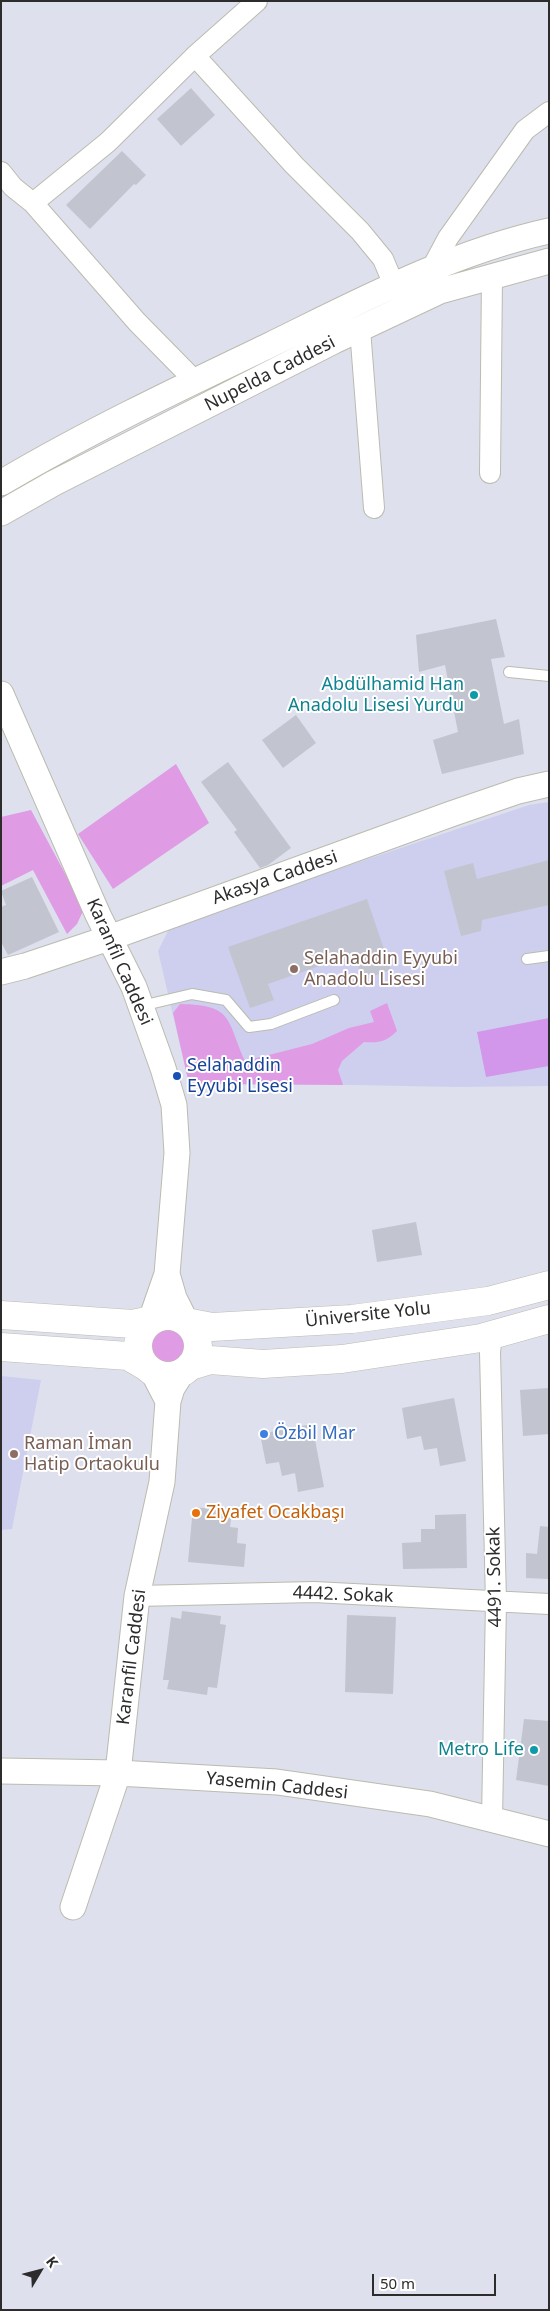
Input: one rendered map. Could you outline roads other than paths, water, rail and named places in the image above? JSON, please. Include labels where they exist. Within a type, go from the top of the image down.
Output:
[{"type":"main road","name":"Üniversite Yolu","points":[[186,1322],[220,1327],[352,1319],[488,1301],[549,1286]]},
{"type":"main road","points":[[1,1315],[133,1324],[168,1315],[186,1322],[197,1338],[198,1348],[186,1369]]},
{"type":"main road","points":[[1,1347],[128,1356],[149,1369],[173,1376],[210,1360],[264,1364],[342,1359],[492,1335],[549,1319]]},
{"type":"main road","points":[[149,1369],[138,1352],[138,1338],[151,1320]]},
{"type":"street","points":[[33,203],[108,142],[195,56],[257,1]]},
{"type":"street","points":[[195,56],[294,165],[360,231],[383,260],[394,285]]},
{"type":"street","points":[[432,268],[448,238],[525,130],[549,112]]},
{"type":"street","points":[[1,172],[13,187],[33,203],[138,322],[196,381]]},
{"type":"street","name":"Nupelda Caddesi","points":[[1,483],[196,381],[394,285],[470,253],[549,231]]},
{"type":"street","name":"Nupelda Caddesi","points":[[1,513],[54,483],[440,291],[549,261]]},
{"type":"street","points":[[490,472],[492,276]]},
{"type":"street","points":[[360,330],[374,508]]},
{"type":"street","name":"Karanfil Caddesi","points":[[1,694],[109,938],[134,986],[174,1105],[177,1153],[167,1274]]},
{"type":"street","name":"Akasya Caddesi","points":[[1,972],[109,938],[518,791],[549,784]]},
{"type":"street","points":[[151,1320],[167,1274]]},
{"type":"street","points":[[167,1274],[174,1298],[186,1322]]},
{"type":"street","name":"4491. Sokak","points":[[492,1335],[490,1352],[496,1602],[492,1819]]},
{"type":"street","points":[[149,1369],[168,1401]]},
{"type":"street","points":[[168,1401],[172,1388],[186,1369]]},
{"type":"street","name":"Karanfil Caddesi","points":[[73,1907],[118,1773],[137,1596],[162,1482],[168,1401]]},
{"type":"street","name":"4442. Sokak","points":[[137,1596],[314,1592],[549,1604]]},
{"type":"street","name":"Yasemin Caddesi","points":[[1,1770],[118,1773],[277,1782],[430,1804],[549,1834]]},
{"type":"lane","points":[[509,672],[549,676]]},
{"type":"lane","points":[[527,958],[549,956]]},
{"type":"lane","points":[[141,1006],[192,994],[226,1000],[249,1027],[271,1024],[334,1000]]},
{"type":"place","name":"Abdülhamid Han Anadolu Lisesi Yurdu","points":[[474,695]]},
{"type":"place","name":"Selahaddin Eyyubi Anadolu Lisesi","points":[[294,969]]},
{"type":"place","name":"Selahaddin Eyyubi Lisesi","points":[[177,1076]]},
{"type":"place","name":"Özbil Mar","points":[[264,1434]]},
{"type":"place","name":"Raman İman Hatip Ortaokulu","points":[[14,1454]]},
{"type":"place","name":"Ziyafet Ocakbaşı","points":[[196,1513]]},
{"type":"place","name":"Metro Life","points":[[534,1750]]}]
